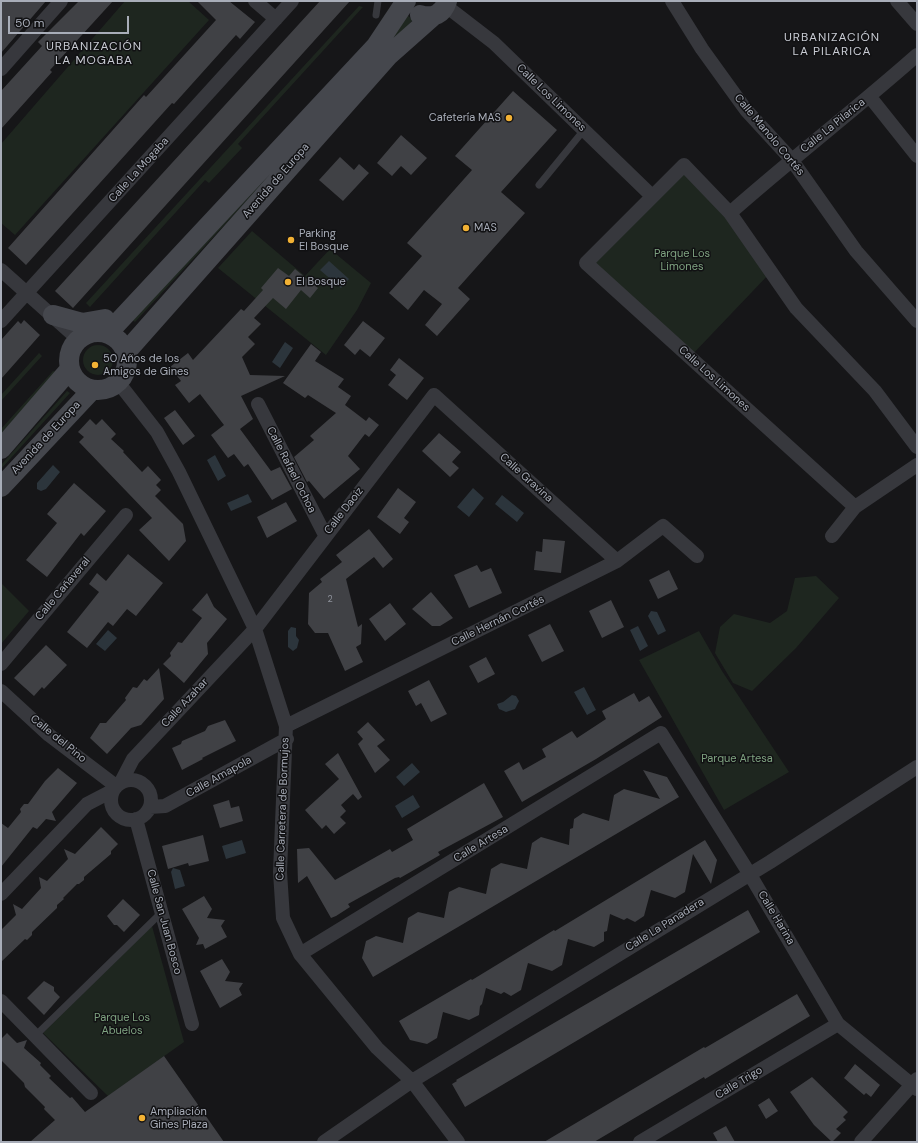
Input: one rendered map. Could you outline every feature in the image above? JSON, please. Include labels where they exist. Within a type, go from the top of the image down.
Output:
[{"type":"main road","name":"Avenida de Europa","points":[[108,333],[376,46],[406,1]]},
{"type":"main road","points":[[409,1],[415,12],[426,17],[442,8]]},
{"type":"main road","name":"Avenida de Europa","points":[[126,352],[388,56],[442,8]]},
{"type":"main road","points":[[53,315],[82,323],[106,319],[135,304]]},
{"type":"main road","points":[[92,332],[108,333],[122,343],[126,352],[127,368],[118,382],[106,389],[92,390],[78,382],[70,370],[70,353],[78,339],[92,332]]},
{"type":"main road","points":[[1,449],[70,370]]},
{"type":"main road","name":"Avenida de Europa","points":[[1,487],[92,390]]},
{"type":"street","points":[[1,69],[61,1]]},
{"type":"street","points":[[255,1],[276,19]]},
{"type":"street","name":"Calle La Mogaba","points":[[1,321],[292,1]]},
{"type":"street","name":"Calle Manolo Cortés","points":[[672,1],[702,49],[746,110],[791,159],[856,251],[917,321]]},
{"type":"street","points":[[897,1],[917,24]]},
{"type":"street","name":"Calle Los Limones","points":[[442,8],[494,43],[652,196]]},
{"type":"street","name":"Calle La Pilarica","points":[[730,213],[791,159],[870,97],[917,55]]},
{"type":"street","points":[[870,97],[917,156]]},
{"type":"street","name":"Calle Los Limones","points":[[855,507],[586,263],[684,165],[730,213],[796,308],[875,391],[917,447]]},
{"type":"street","points":[[1,270],[78,339]]},
{"type":"street","name":"Calle Carretera de Bormujos","points":[[118,382],[157,432],[179,472],[255,629],[286,733],[280,872],[283,918],[300,954],[378,1048],[412,1081],[458,1142]]},
{"type":"street","name":"Calle Daoíz","points":[[255,629],[434,394]]},
{"type":"street","name":"Calle Gravina","points":[[434,394],[617,561]]},
{"type":"street","name":"Calle Rafael Ochoa","points":[[258,404],[325,536]]},
{"type":"street","points":[[832,536],[855,507],[917,466]]},
{"type":"street","name":"Calle Cañaveral","points":[[1,664],[126,515]]},
{"type":"street","name":"Calle Hernán Cortés","points":[[286,733],[617,561],[663,526],[697,556]]},
{"type":"street","name":"Calle Azahar","points":[[116,786],[133,759],[255,629]]},
{"type":"street","name":"Calle del Pino","points":[[1,691],[49,735],[116,786]]},
{"type":"street","name":"Calle Amapola","points":[[150,807],[165,806],[286,733]]},
{"type":"street","name":"Calle Artesa","points":[[300,954],[661,733]]},
{"type":"street","name":"Calle Harina","points":[[661,733],[749,874],[838,1024],[915,1084]]},
{"type":"street","name":"Calle La Panadera","points":[[334,1140],[412,1081],[749,874],[917,767]]},
{"type":"street","points":[[1,894],[87,804],[116,786],[133,779],[144,784],[151,795],[150,807],[142,817],[136,819],[123,819],[113,810],[111,804],[116,786]]},
{"type":"street","name":"Calle San Juan Bosco","points":[[136,819],[192,1024]]},
{"type":"street","points":[[1,1001],[91,1093]]},
{"type":"street","name":"Calle Trigo","points":[[640,1142],[838,1024]]},
{"type":"street","points":[[861,1142],[915,1084]]},
{"type":"lane","points":[[376,15],[378,1]]},
{"type":"lane","points":[[539,185],[584,130]]},
{"type":"lane","points":[[35,1036],[162,912]]},
{"type":"green space","points":[[125,1],[188,1],[209,20],[15,235],[1,223],[1,144]]},
{"type":"green space","points":[[359,6],[363,7],[238,144],[242,148],[209,183],[205,180],[90,307],[86,303]]},
{"type":"green space","points":[[407,15],[413,20],[135,322],[132,320]]},
{"type":"green space","name":"Parque Los Limones","points":[[684,165],[771,272],[690,357],[586,263]]},
{"type":"green space","points":[[252,231],[305,276],[330,249],[371,283],[357,310],[326,355],[218,268]]},
{"type":"green space","points":[[98,345],[104,346],[112,354],[112,366],[104,374],[98,375],[92,374],[84,366],[83,360],[84,354],[92,346]]},
{"type":"green space","points":[[39,353],[42,356],[1,401],[1,395]]},
{"type":"green space","points":[[53,371],[56,372],[1,434],[1,429]]},
{"type":"green space","points":[[67,391],[70,393],[1,469],[1,465]]},
{"type":"green space","points":[[816,576],[839,598],[796,648],[752,691],[733,683],[715,653],[720,627],[734,614],[770,623],[787,611],[795,578]]},
{"type":"green space","points":[[1,583],[29,611],[1,644]]},
{"type":"green space","name":"Parque Artesa","points":[[699,631],[722,671],[789,772],[724,810],[639,660]]},
{"type":"green space","name":"Parque Los Abuelos","points":[[152,926],[184,1042],[108,1096],[43,1033]]},
{"type":"shaded area","points":[[329,261],[349,279],[341,288],[320,270]]},
{"type":"shaded area","points":[[285,342],[293,348],[280,368],[272,362]]},
{"type":"shaded area","points":[[215,455],[226,476],[218,481],[207,460]]},
{"type":"shaded area","points":[[53,465],[60,472],[46,489],[41,491],[37,489],[37,483]]},
{"type":"shaded area","points":[[473,488],[484,498],[469,517],[457,507]]},
{"type":"shaded area","points":[[248,494],[252,502],[231,511],[227,503]]},
{"type":"shaded area","points":[[502,495],[524,513],[517,522],[495,504]]},
{"type":"shaded area","points":[[651,611],[657,612],[666,631],[658,635],[648,616]]},
{"type":"shaded area","points":[[638,626],[648,646],[640,651],[630,630]]},
{"type":"shaded area","points":[[291,627],[296,628],[296,636],[299,640],[297,648],[293,651],[288,647],[288,631]]},
{"type":"shaded area","points":[[108,630],[117,638],[105,651],[96,644]]},
{"type":"shaded area","points":[[584,687],[596,710],[587,715],[574,692]]},
{"type":"shaded area","points":[[512,695],[516,696],[519,701],[515,709],[506,712],[499,709],[497,704],[503,702]]},
{"type":"shaded area","points":[[412,763],[420,772],[404,786],[396,777]]},
{"type":"shaded area","points":[[413,795],[420,807],[402,818],[395,806]]},
{"type":"shaded area","points":[[242,840],[246,853],[226,859],[222,846]]},
{"type":"shaded area","points":[[173,868],[180,870],[185,886],[175,889],[171,872]]},
{"type":"building","points":[[1,1],[46,1],[1,53]]},
{"type":"building","points":[[79,1],[113,1],[50,70],[52,72],[1,129],[1,91],[42,46],[38,42]]},
{"type":"building","points":[[197,1],[229,1],[255,22],[240,39],[236,35],[174,104],[172,103],[26,265],[8,248],[144,95],[146,97],[216,20]]},
{"type":"building","points":[[320,1],[350,1],[73,308],[55,291]]},
{"type":"building","name":"MAS","points":[[513,91],[557,130],[501,192],[525,213],[458,288],[470,299],[437,336],[425,325],[442,304],[424,290],[408,310],[389,293],[422,256],[407,243],[472,170],[455,156]]},
{"type":"building","points":[[401,135],[427,158],[411,175],[401,166],[392,176],[377,163]]},
{"type":"building","points":[[340,157],[354,170],[359,164],[369,173],[343,201],[319,180]]},
{"type":"building","points":[[278,268],[289,276],[295,269],[318,288],[310,298],[301,290],[286,309],[273,298],[254,318],[261,324],[248,337],[255,344],[242,357],[250,375],[285,376],[241,396],[253,419],[240,429],[271,471],[280,467],[292,489],[272,500],[248,464],[244,467],[234,454],[228,458],[211,435],[224,425],[200,394],[189,403],[175,385],[181,381],[170,367],[188,353],[193,360],[241,309],[244,311],[263,290],[261,288]]},
{"type":"building","points":[[24,320],[40,335],[1,379],[1,340],[18,321],[21,324]]},
{"type":"building","points":[[363,321],[385,338],[370,357],[360,349],[355,355],[344,345]]},
{"type":"building","points":[[311,344],[321,352],[315,361],[344,379],[338,387],[351,396],[345,405],[366,421],[369,417],[379,425],[369,437],[365,434],[348,456],[360,469],[324,499],[309,481],[307,482],[294,457],[314,440],[310,436],[336,413],[308,395],[305,398],[283,383]]},
{"type":"building","points":[[399,358],[424,378],[407,400],[388,385],[396,375],[390,370]]},
{"type":"building","points":[[175,410],[195,436],[183,445],[164,418]]},
{"type":"building","points":[[90,419],[96,425],[102,419],[116,434],[111,439],[124,451],[123,452],[142,472],[148,466],[161,480],[156,485],[161,490],[155,496],[183,524],[186,541],[169,561],[139,530],[152,518],[79,442],[84,437],[78,432]]},
{"type":"building","points":[[439,433],[461,452],[452,462],[459,468],[450,477],[422,451]]},
{"type":"building","points":[[74,483],[106,511],[84,536],[81,533],[47,577],[26,560],[57,523],[47,514]]},
{"type":"building","points":[[398,488],[416,502],[404,518],[409,522],[400,534],[377,517]]},
{"type":"building","points":[[286,502],[297,521],[267,538],[257,517]]},
{"type":"building","points":[[369,529],[393,559],[383,568],[374,557],[346,579],[358,627],[362,624],[361,644],[356,647],[363,662],[345,671],[328,633],[315,633],[308,624],[309,593],[322,582],[320,579],[342,562],[336,555]]},
{"type":"building","points":[[543,539],[565,541],[561,573],[534,570],[536,551],[542,552]]},
{"type":"building","points":[[128,554],[163,583],[136,616],[127,609],[113,626],[108,622],[87,648],[67,632],[99,592],[89,584],[97,573],[106,581]]},
{"type":"building","points":[[477,565],[481,572],[491,568],[502,593],[469,608],[454,575]]},
{"type":"building","points":[[669,570],[678,589],[658,599],[649,580]]},
{"type":"building","points":[[431,592],[453,618],[440,626],[432,626],[412,609]]},
{"type":"building","points":[[207,593],[214,607],[227,619],[207,643],[208,654],[184,683],[163,664],[171,656],[170,653],[178,642],[182,643],[202,618],[192,610]]},
{"type":"building","points":[[611,600],[624,627],[602,638],[589,611]]},
{"type":"building","points":[[390,603],[406,624],[385,641],[369,619]]},
{"type":"building","points":[[550,624],[564,651],[542,662],[528,635]]},
{"type":"building","points":[[46,645],[67,665],[44,689],[42,687],[34,696],[14,678]]},
{"type":"building","points":[[486,657],[495,674],[478,683],[469,666]]},
{"type":"building","points":[[159,668],[164,699],[141,725],[131,728],[107,754],[90,738],[100,723],[106,723],[126,700],[125,698],[133,687],[137,688],[144,679],[147,681]]},
{"type":"building","points":[[429,680],[447,714],[431,722],[421,703],[416,706],[408,691]]},
{"type":"building","points":[[634,693],[639,702],[649,696],[662,717],[596,759],[522,802],[504,771],[519,762],[523,770],[546,757],[542,749],[572,731],[577,738],[606,719],[602,711]]},
{"type":"building","points":[[225,720],[236,741],[182,770],[172,748],[181,744],[182,741],[205,731],[208,726]]},
{"type":"building","points":[[368,722],[385,740],[377,746],[390,760],[375,773],[358,744],[363,739],[357,732]]},
{"type":"building","points":[[338,753],[362,797],[358,800],[353,794],[341,805],[346,811],[340,817],[346,823],[334,834],[326,825],[322,829],[305,810],[339,779],[325,764]]},
{"type":"building","points":[[58,768],[77,783],[52,812],[56,821],[46,819],[37,829],[33,827],[1,867],[1,823],[8,828],[21,812],[20,809],[24,804],[28,804],[45,781]]},
{"type":"building","points":[[643,770],[667,777],[679,797],[373,977],[362,958],[366,941],[376,936],[403,943],[408,918],[418,912],[444,918],[449,892],[459,887],[486,894],[491,869],[501,863],[527,869],[532,843],[541,837],[569,845],[570,829],[573,828],[574,819],[583,813],[609,821],[614,795],[624,789],[660,799]]},
{"type":"building","points":[[484,783],[503,817],[438,852],[440,855],[400,878],[395,878],[348,904],[350,907],[336,916],[331,918],[307,876],[298,883],[297,849],[309,848],[335,880],[390,849],[392,852],[413,840],[407,829]]},
{"type":"building","points":[[229,800],[231,808],[239,806],[243,821],[220,828],[213,805]]},
{"type":"building","points":[[101,827],[118,844],[111,851],[111,854],[84,877],[84,880],[77,884],[63,898],[64,899],[57,905],[57,908],[32,932],[32,935],[27,940],[25,939],[1,962],[1,930],[16,915],[13,904],[22,909],[41,888],[39,877],[47,881],[68,859],[64,849],[75,854]]},
{"type":"building","points":[[203,835],[209,861],[189,866],[188,863],[168,869],[162,846]]},
{"type":"building","points":[[705,840],[717,860],[711,884],[693,854],[685,892],[675,898],[651,890],[644,916],[635,922],[627,918],[624,920],[610,914],[607,931],[604,932],[604,941],[594,947],[568,939],[562,965],[552,971],[528,963],[521,990],[511,996],[504,992],[501,994],[486,988],[482,1004],[480,1006],[479,1015],[469,1020],[443,1012],[437,1038],[427,1044],[410,1040],[399,1021],[471,979],[472,980],[554,930],[555,931]]},
{"type":"building","points":[[204,896],[212,909],[207,918],[225,920],[221,926],[227,937],[205,949],[203,944],[196,945],[199,938],[182,909]]},
{"type":"building","points":[[123,899],[140,915],[124,932],[117,925],[114,925],[107,916]]},
{"type":"building","points":[[748,910],[760,932],[465,1107],[452,1084],[457,1081],[456,1080]]},
{"type":"building","points":[[222,959],[230,972],[225,981],[243,983],[239,989],[242,995],[220,1008],[200,971]]},
{"type":"building","points":[[44,981],[54,987],[54,991],[60,997],[44,1015],[27,998]]},
{"type":"building","points":[[797,994],[810,1016],[705,1079],[704,1077],[594,1142],[544,1142],[704,1047],[705,1048]]},
{"type":"building","name":"Ampliación Gines Plaza","points":[[7,1033],[17,1043],[27,1040],[24,1048],[41,1063],[40,1065],[51,1076],[49,1078],[70,1098],[72,1097],[85,1112],[164,1056],[224,1142],[30,1142],[55,1120],[44,1109],[45,1107],[25,1087],[24,1083],[1,1060],[1,1039]]},
{"type":"building","points":[[855,1064],[880,1085],[871,1097],[866,1093],[864,1095],[844,1078]]},
{"type":"building","points":[[812,1077],[848,1112],[843,1117],[846,1120],[836,1129],[841,1133],[832,1142],[814,1125],[790,1092]]},
{"type":"building","points":[[769,1098],[778,1111],[766,1119],[758,1105]]},
{"type":"building","points":[[726,1126],[735,1142],[718,1142],[713,1133]]},
{"type":"place","name":"Cafetería MAS","points":[[509,118]]},
{"type":"place","name":"MAS","points":[[466,228]]},
{"type":"place","name":"Parking El Bosque","points":[[291,240]]},
{"type":"place","name":"El Bosque","points":[[288,282]]},
{"type":"place","name":"50 Años de los Amigos de Gines","points":[[95,365]]},
{"type":"place","name":"Ampliación Gines Plaza","points":[[142,1118]]},
{"type":"district","name":"URBANIZACIÓN LA PILARICA","points":[[832,45]]},
{"type":"district","name":"URBANIZACIÓN LA MOGABA","points":[[94,54]]}]
